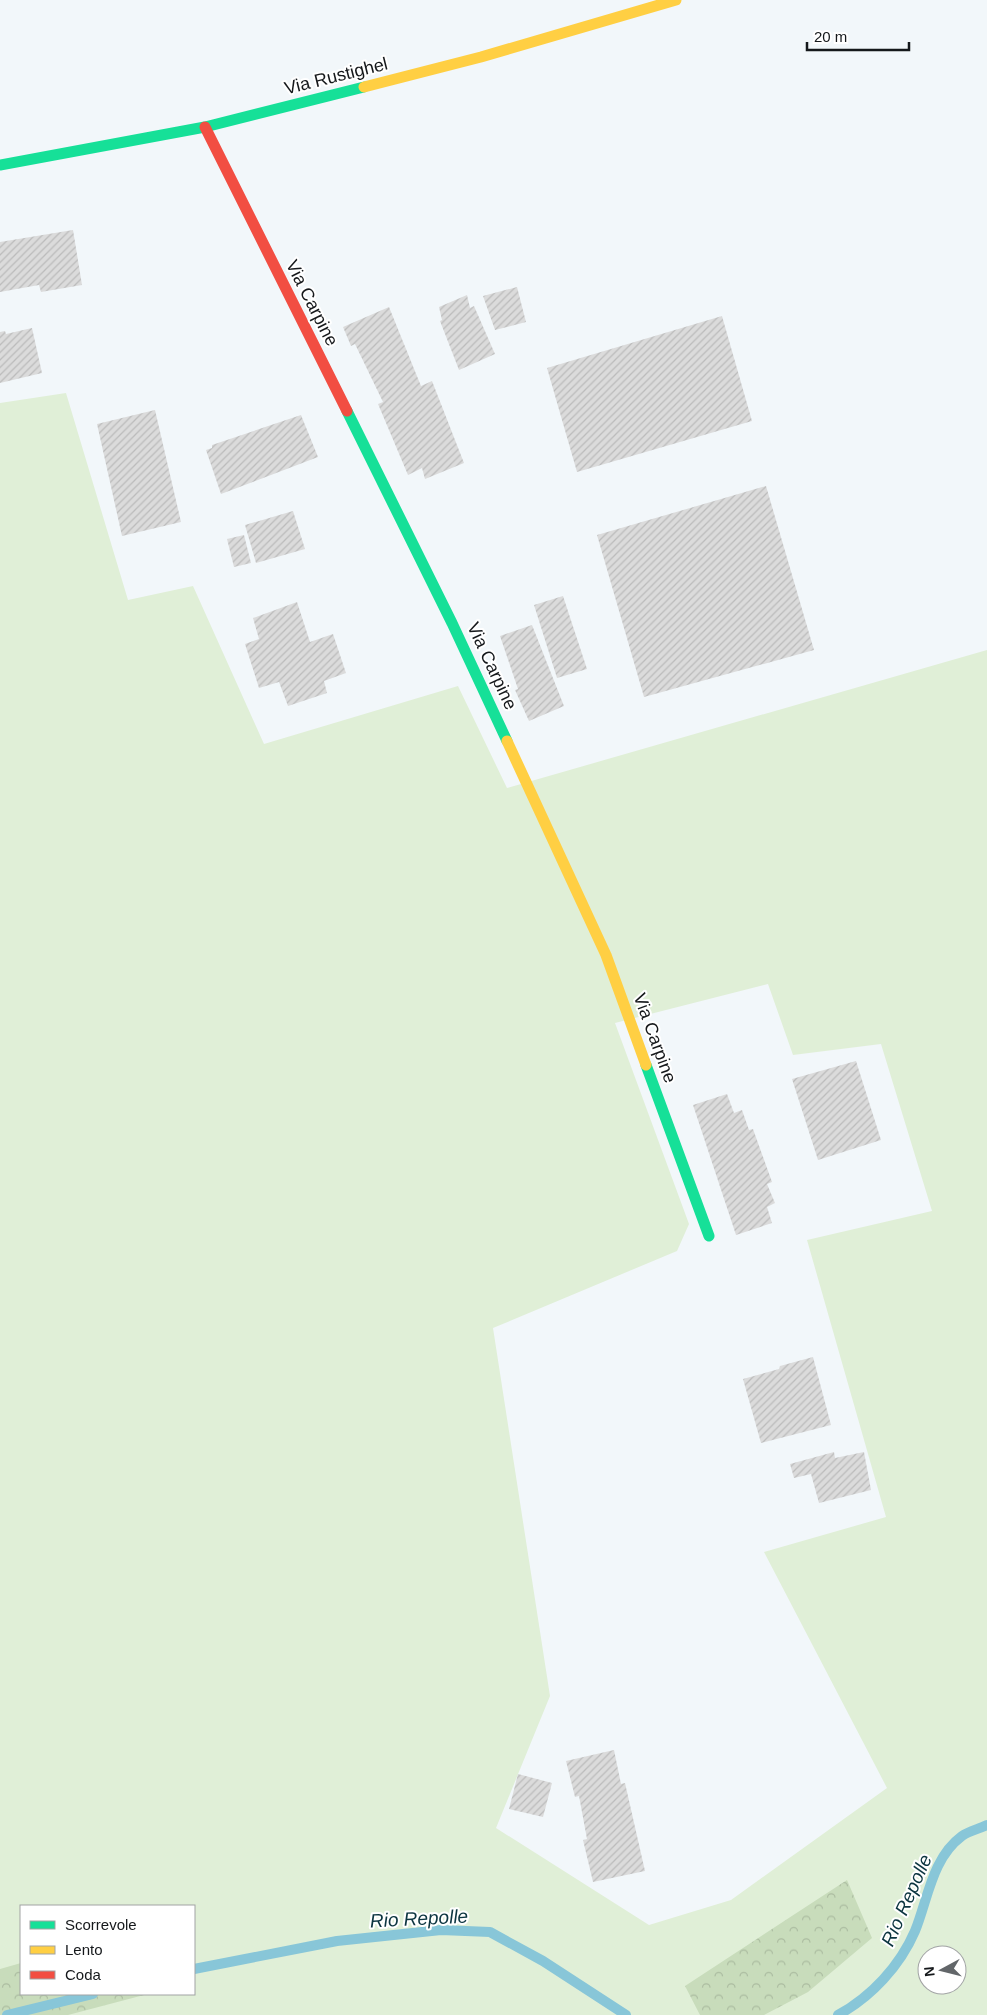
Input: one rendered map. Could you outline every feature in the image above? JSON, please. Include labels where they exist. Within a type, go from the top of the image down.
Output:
[{"type":"street","name":"Via Rustighel","points":[[0,165],[205,127],[480,57],[676,0]]},
{"type":"street","name":"Via Carpine","points":[[205,127],[452,623],[606,955],[709,1236]]},
{"type":"green space","points":[[66,393],[128,600],[193,586],[264,744],[458,686],[507,788],[987,650],[987,2015],[0,2015],[0,403]],"holes":[[[768,984],[793,1055],[881,1044],[932,1211],[807,1240],[886,1517],[764,1552],[887,1788],[731,1900],[649,1925],[496,1828],[550,1696],[493,1328],[677,1251],[689,1224],[615,1023]]]},
{"type":"green space","points":[[847,1880],[872,1938],[808,1992],[764,2015],[700,2015],[685,1986]]},
{"type":"green space","points":[[20,1963],[20,1995],[144,1995],[68,2015],[0,2015],[0,1969]]},
{"type":"building","points":[[73,230],[82,285],[41,292],[39,285],[0,292],[0,242]]},
{"type":"building","points":[[517,287],[526,322],[495,330],[483,296]]},
{"type":"building","points":[[467,295],[470,308],[474,306],[495,354],[459,370],[440,321],[442,320],[439,307]]},
{"type":"building","points":[[389,307],[421,386],[432,381],[464,463],[425,479],[422,468],[408,475],[378,404],[383,402],[355,344],[351,346],[343,327]]},
{"type":"building","points":[[722,316],[752,421],[577,472],[547,368]]},
{"type":"building","points":[[32,328],[42,373],[0,383],[0,332],[5,331],[6,334]]},
{"type":"building","points":[[155,410],[181,522],[122,536],[97,424]]},
{"type":"building","points":[[301,415],[318,457],[221,494],[206,450],[212,448],[212,445]]},
{"type":"building","points":[[766,486],[814,650],[644,697],[597,535]]},
{"type":"building","points":[[293,511],[305,549],[256,563],[245,525]]},
{"type":"building","points":[[244,535],[251,563],[234,567],[227,539]]},
{"type":"building","points":[[563,596],[587,669],[557,678],[534,605]]},
{"type":"building","points":[[297,602],[310,642],[333,634],[346,673],[324,681],[327,693],[288,706],[279,682],[259,688],[245,644],[259,639],[253,618]]},
{"type":"building","points":[[532,625],[564,706],[529,721],[515,690],[518,689],[500,636]]},
{"type":"building","points":[[856,1061],[881,1140],[818,1160],[792,1079]]},
{"type":"building","points":[[727,1094],[734,1113],[742,1110],[749,1130],[753,1129],[772,1182],[767,1184],[775,1203],[767,1207],[772,1223],[736,1235],[693,1105]]},
{"type":"building","points":[[813,1357],[831,1425],[761,1443],[743,1379]]},
{"type":"building","points":[[834,1452],[835,1458],[864,1452],[871,1490],[819,1503],[811,1474],[794,1478],[790,1464]]},
{"type":"building","points":[[614,1750],[621,1784],[625,1783],[645,1871],[593,1882],[583,1840],[587,1839],[579,1796],[575,1797],[566,1761]]},
{"type":"building","points":[[518,1774],[552,1783],[543,1817],[509,1809]]},
{"type":"waterway","name":"Rio Repolle","points":[[838,2015],[873,1990],[893,1968],[909,1944],[937,1867],[952,1845],[965,1834],[987,1825]]},
{"type":"waterway","name":"Rio Repolle","points":[[195,1969],[337,1941],[441,1930],[490,1932],[543,1961],[626,2015]]},
{"type":"waterway","name":"Rio Repolle","points":[[7,2015],[89,1995]]},
{"type":"traffic: fast","points":[[0,165],[205,127],[364,87]]},
{"type":"traffic: fast","points":[[347,411],[452,623],[507,741]]},
{"type":"traffic: fast","points":[[646,1065],[709,1236]]},
{"type":"traffic: slow","points":[[364,87],[481,57],[676,0]]},
{"type":"traffic: slow","points":[[507,741],[606,955],[646,1065]]},
{"type":"traffic: jam","points":[[205,127],[347,411]]}]
